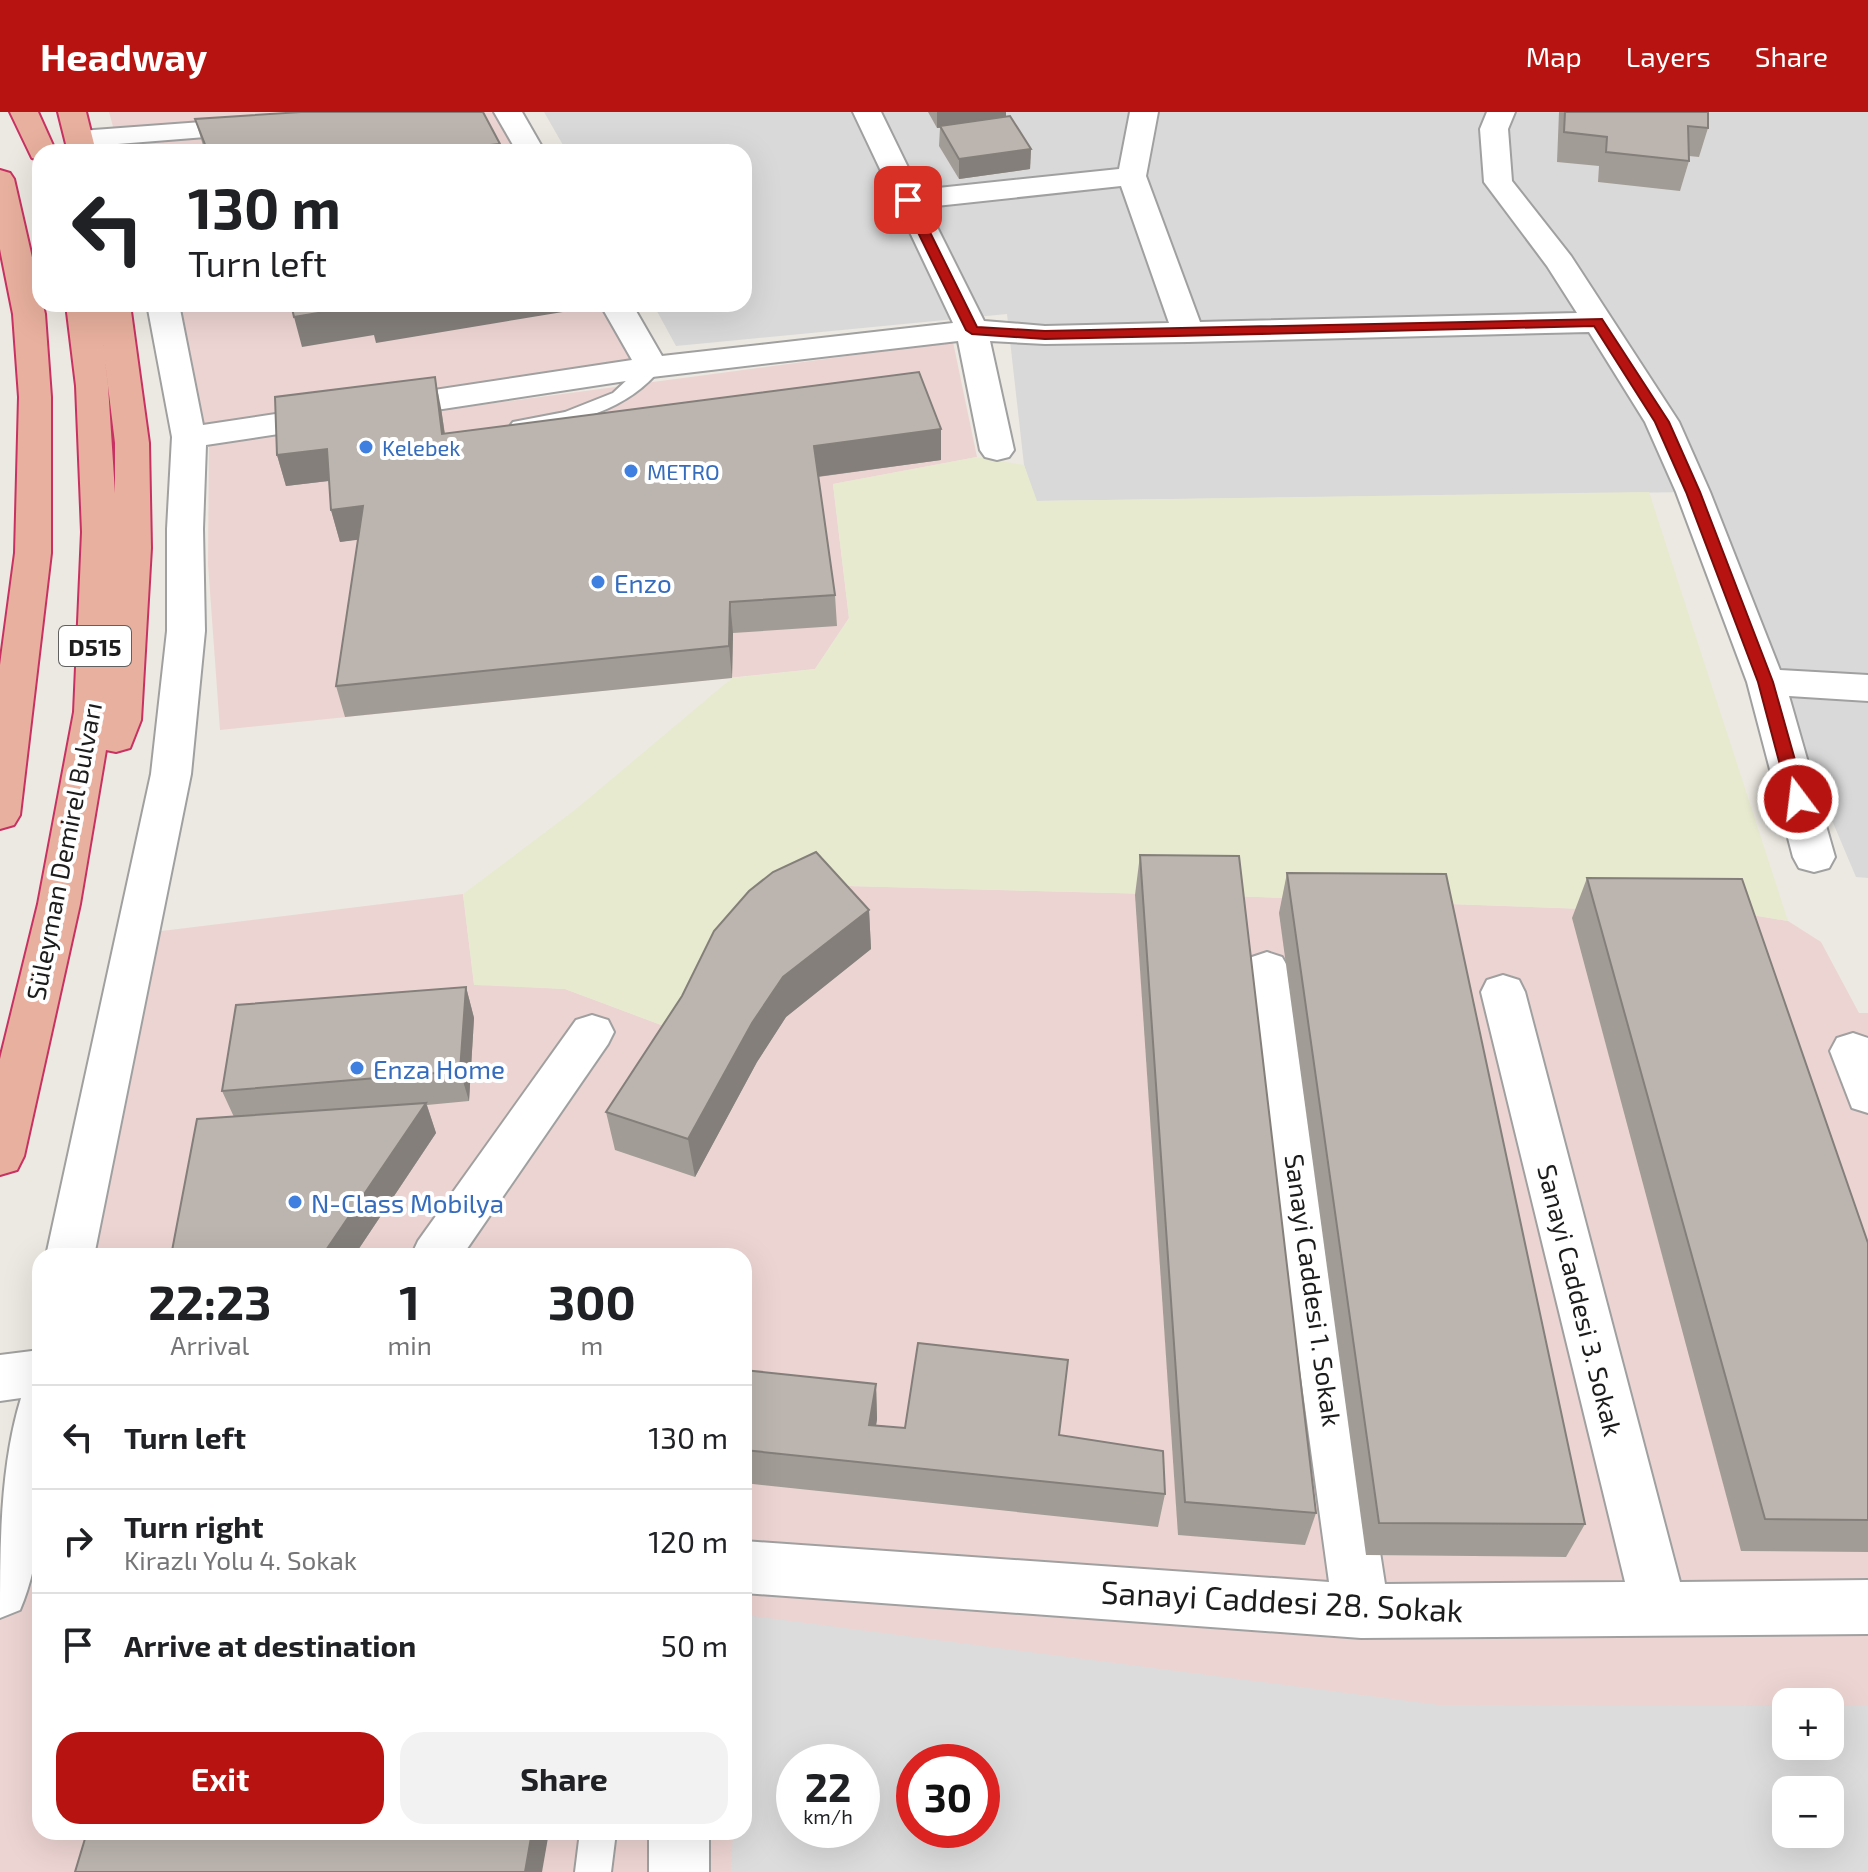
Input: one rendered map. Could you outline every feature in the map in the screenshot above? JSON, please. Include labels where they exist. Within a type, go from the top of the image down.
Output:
[{"type":"highway","points":[[24,112],[38,144]]},
{"type":"highway","name":"D515","points":[[0,179],[29,314],[35,397],[33,553],[0,815]]},
{"type":"highway","points":[[0,311],[9,386],[9,526],[0,596]]},
{"type":"highway","name":"Süleyman Demirel Bulvarı","points":[[0,1156],[59,904],[93,712],[100,532],[92,386],[83,312]]},
{"type":"highway","points":[[59,904],[122,720],[133,548],[132,443],[115,312]]},
{"type":"street","points":[[508,112],[526,144]]},
{"type":"street","points":[[867,112],[972,330],[997,450]]},
{"type":"street","points":[[1144,112],[1132,176],[1188,333]]},
{"type":"street","points":[[1501,112],[1494,129],[1498,182],[1560,262],[1662,422],[1693,492],[1766,682],[1814,857]]},
{"type":"street","points":[[78,134],[285,124]]},
{"type":"street","points":[[908,200],[1132,176]]},
{"type":"street","points":[[72,1248],[171,774],[186,631],[185,529],[189,437],[165,312]]},
{"type":"street","points":[[621,312],[652,367]]},
{"type":"street","points":[[189,437],[652,367],[972,330],[1045,335],[1598,322]]},
{"type":"street","points":[[1766,682],[1868,688]]},
{"type":"street","name":"Sanayi Caddesi 1. Sokak","points":[[1267,969],[1361,1611]]},
{"type":"street","name":"Sanayi Caddesi 3. Sokak","points":[[1503,992],[1659,1609]]},
{"type":"street","points":[[441,1248],[592,1032]]},
{"type":"street","points":[[1853,1051],[1868,1095]]},
{"type":"street","points":[[0,1378],[32,1374]]},
{"type":"street","points":[[0,1591],[32,1451]]},
{"type":"street","name":"Sanayi Caddesi 28. Sokak","points":[[752,1568],[1361,1611],[1868,1607]]},
{"type":"street","points":[[679,1840],[679,1872]]},
{"type":"lane","points":[[504,429],[570,417],[620,397],[652,367]]},
{"type":"lane","points":[[593,1872],[597,1840]]},
{"type":"shaded area","points":[[109,112],[508,112],[526,144],[118,144]]},
{"type":"shaded area","points":[[544,112],[1868,112],[1868,878],[1856,877],[1693,492],[1036,501],[1024,465],[1007,314],[676,346],[657,312],[752,312],[752,144],[562,144]]},
{"type":"shaded area","points":[[165,312],[621,312],[652,367],[189,437]]},
{"type":"shaded area","points":[[953,342],[977,457],[833,484],[849,618],[815,669],[220,730],[208,564],[209,441]]},
{"type":"shaded area","points":[[848,886],[1752,915],[1788,921],[1821,942],[1859,1013],[1868,1013],[1868,1872],[0,1872],[0,1591],[21,1505],[32,1506],[32,1840],[752,1840],[752,1248],[72,1248],[137,934],[463,894],[474,984],[565,989],[688,1035],[819,892]]},
{"type":"shaded area","points":[[752,1616],[1439,1705],[1772,1706],[1772,1760],[1844,1760],[1844,1706],[1868,1706],[1868,1872],[731,1872],[733,1840],[752,1840]]},
{"type":"green space","points":[[977,457],[1024,465],[1037,501],[1649,492],[1788,921],[1752,915],[848,886],[819,892],[688,1035],[565,989],[474,985],[463,894],[576,809],[732,678],[815,669],[849,618],[833,484]]},
{"type":"building","points":[[301,112],[483,112],[500,144],[205,144],[195,119]]},
{"type":"building","points":[[1565,112],[1708,112],[1708,128],[1688,126],[1689,161],[1606,152],[1607,137],[1564,132]]},
{"type":"building","points":[[1010,116],[1031,149],[959,159],[940,126]]},
{"type":"building","points":[[293,312],[324,312],[294,317]]},
{"type":"building","points":[[919,372],[941,429],[814,446],[835,595],[730,602],[729,646],[336,686],[363,506],[331,510],[327,449],[277,455],[275,397],[435,377],[442,434]]},
{"type":"building","points":[[816,852],[869,910],[783,977],[752,1023],[688,1139],[606,1112],[682,996],[714,931],[749,891],[773,872]]},
{"type":"building","points":[[1140,855],[1239,856],[1316,1513],[1185,1502]]},
{"type":"building","points":[[1287,873],[1446,874],[1585,1524],[1379,1523]]},
{"type":"building","points":[[1587,878],[1742,879],[1868,1243],[1868,1520],[1765,1519]]},
{"type":"building","points":[[466,987],[460,1071],[222,1091],[236,1005]]},
{"type":"building","name":"N-Class Mobilya","points":[[426,1103],[327,1248],[173,1248],[197,1119]]},
{"type":"building","points":[[918,1343],[1068,1360],[1059,1435],[1163,1451],[1165,1494],[752,1451],[752,1371],[876,1384],[869,1425],[905,1428]]},
{"type":"building","points":[[85,1840],[531,1840],[525,1872],[75,1872]]},
{"type":"place","name":"Kelebek","points":[[366,447]]},
{"type":"place","name":"METRO","points":[[631,471]]},
{"type":"place","name":"Enzo","points":[[598,582]]},
{"type":"place","name":"Enza Home","points":[[357,1068]]},
{"type":"place","name":"N-Class Mobilya","points":[[295,1202]]},
{"type":"route","points":[[908,200],[972,330],[1045,335],[1598,322],[1662,422],[1693,492],[1766,682],[1798,799]]}]
